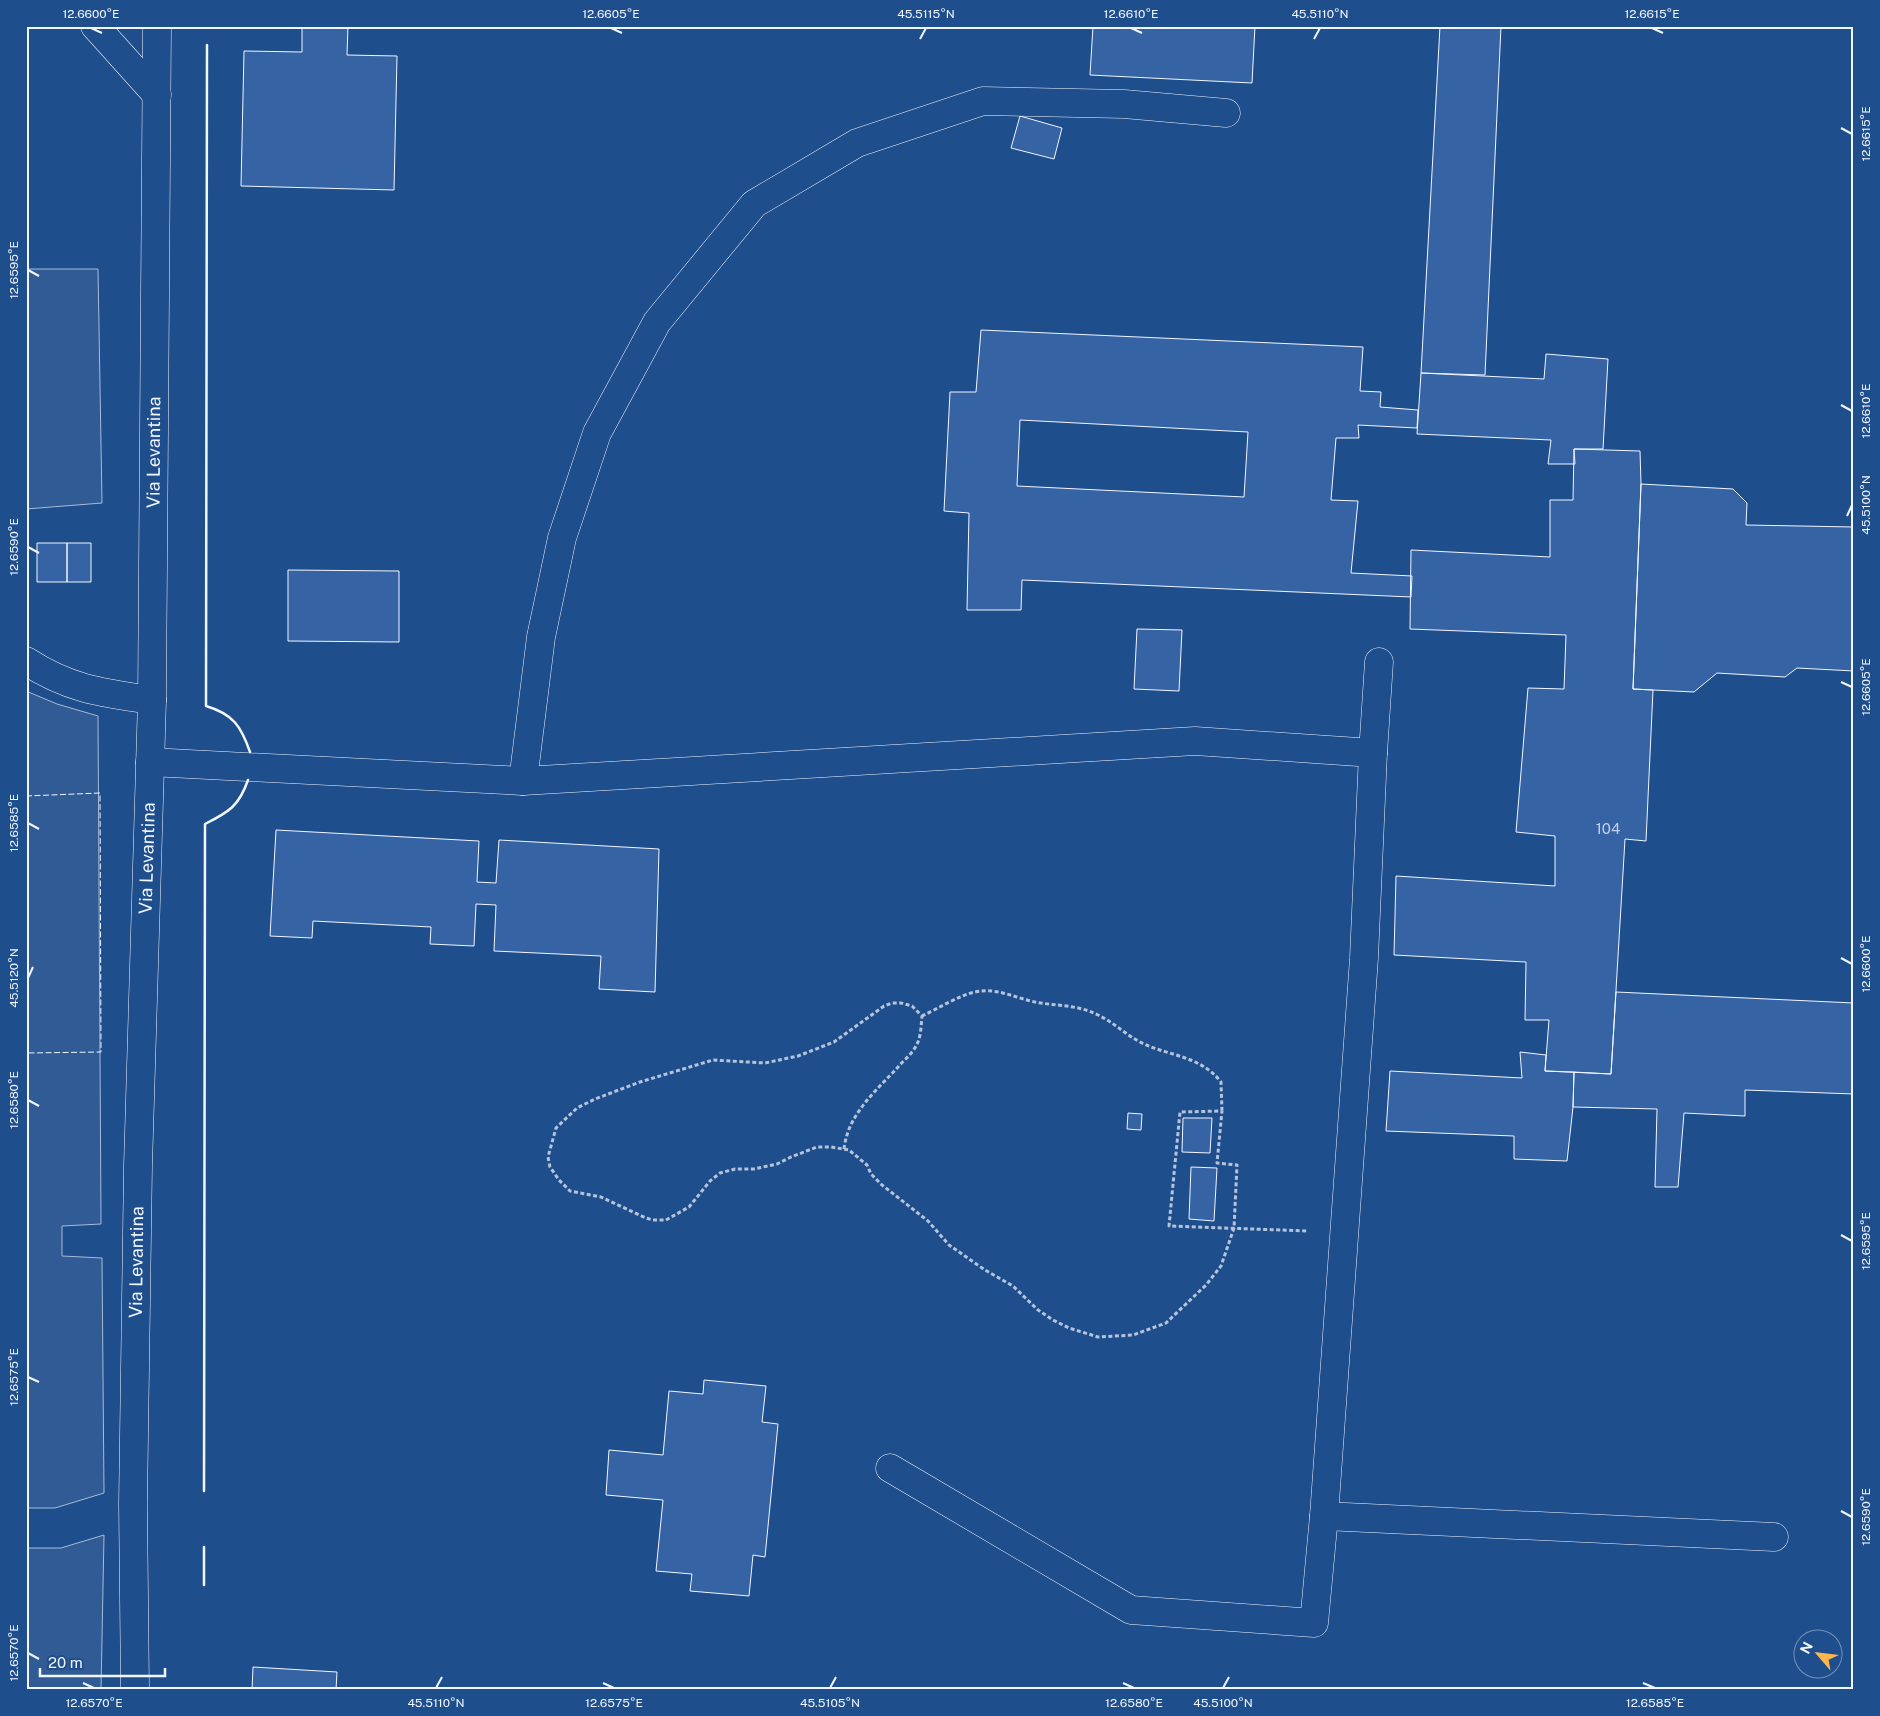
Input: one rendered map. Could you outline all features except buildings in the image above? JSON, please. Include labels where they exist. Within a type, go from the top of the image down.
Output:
[{"type":"street","points":[[95,26],[157,95]]},
{"type":"street","name":"Via Levantina","points":[[135,1690],[133,1504],[138,1166],[152,700],[157,26]]},
{"type":"street","points":[[523,781],[541,638],[562,538],[598,433],[657,322],[754,204],[858,144],[983,101],[1124,104],[1226,113]]},
{"type":"street","points":[[26,661],[45,674],[71,685],[152,700]]},
{"type":"street","points":[[890,1468],[1131,1610],[1314,1622],[1324,1516],[1364,958],[1379,662]]},
{"type":"street","points":[[150,762],[523,781],[1195,741],[1373,753]]},
{"type":"street","points":[[1324,1516],[1774,1536]]},
{"type":"path","points":[[992,991],[1011,994],[1027,1000],[1076,1006],[1098,1015],[1140,1042],[1207,1068],[1221,1082],[1222,1112],[1217,1163],[1237,1165],[1234,1228],[1221,1266],[1206,1285],[1166,1322],[1133,1335],[1098,1337],[1069,1328],[1054,1320],[1038,1310],[1013,1286],[985,1270],[949,1245],[928,1221],[908,1204],[892,1194],[872,1174],[867,1165],[849,1150],[817,1147],[777,1164],[754,1169],[735,1169],[720,1173],[710,1181],[689,1207],[666,1220],[653,1220],[601,1197],[570,1191],[550,1167],[548,1157],[556,1128],[577,1108],[595,1099],[640,1082],[713,1060],[764,1063],[798,1056],[834,1042],[884,1006],[892,1003],[912,1006],[922,1016],[973,992],[992,991]]},
{"type":"path","points":[[844,1149],[846,1136],[852,1120],[916,1046],[922,1016]]},
{"type":"path","points":[[1222,1112],[1180,1112],[1169,1226],[1345,1232]]},
{"type":"shaded area","points":[[26,269],[98,269],[102,503],[26,509]]},
{"type":"shaded area","points":[[26,691],[57,704],[98,716],[101,1224],[62,1226],[62,1256],[102,1258],[104,1493],[55,1508],[26,1508]]},
{"type":"shaded area","points":[[104,1535],[101,1690],[26,1690],[26,1548],[61,1548]]},
{"type":"fence","points":[[26,796],[100,793],[101,1052],[26,1053]]},
{"type":"wall","points":[[207,45],[206,706],[223,713],[235,722],[250,752]]},
{"type":"wall","points":[[204,1491],[205,824],[227,812],[237,802],[248,780]]},
{"type":"wall","points":[[204,1547],[204,1585]]}]
